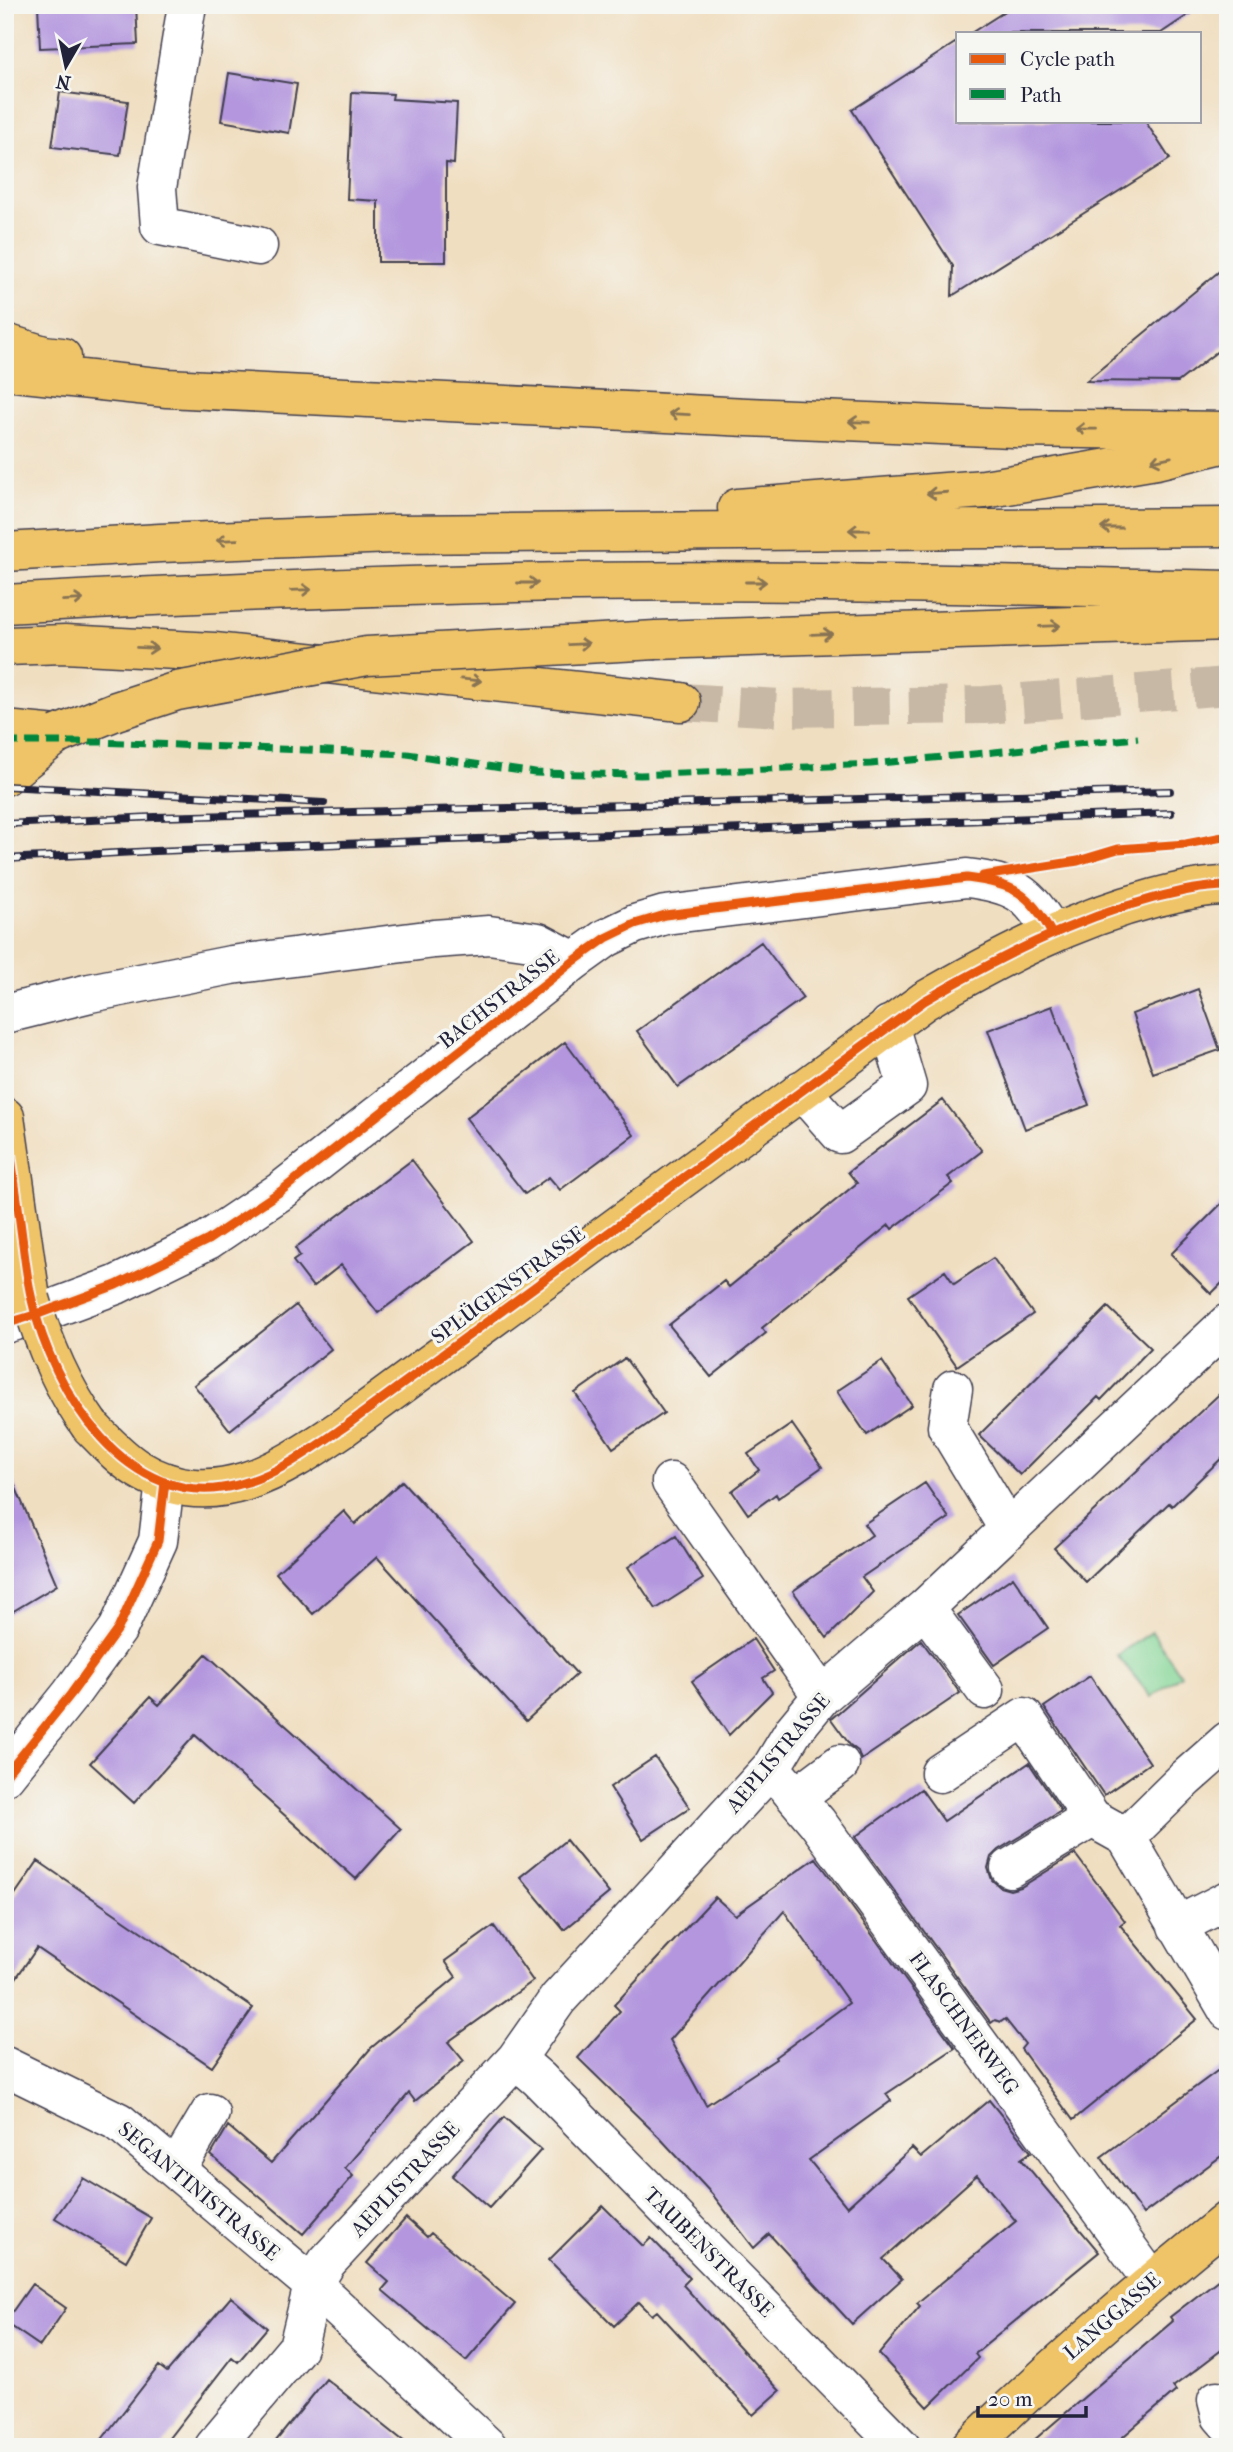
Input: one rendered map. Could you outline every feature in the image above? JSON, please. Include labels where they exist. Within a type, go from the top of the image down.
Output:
[{"type":"main road","points":[[5,343],[44,355],[471,403]]},
{"type":"main road","points":[[5,371],[167,388],[747,417],[1013,428],[1228,431]]},
{"type":"main road","points":[[393,534],[984,489],[1156,460],[1228,443]]},
{"type":"main road","points":[[5,552],[393,534],[1228,527]]},
{"type":"main road","points":[[5,604],[178,594],[530,583],[815,582],[1228,590]]},
{"type":"main road","points":[[5,776],[57,735],[116,711],[177,691],[368,656],[656,640],[1228,621]]},
{"type":"main road","points":[[5,646],[65,644],[214,652],[681,702]]},
{"type":"main road","points":[[5,730],[57,735]]},
{"type":"main road","name":"SPLÜGENSTRASSE","points":[[5,1116],[31,1298],[39,1327],[62,1384],[90,1426],[138,1469],[164,1482],[188,1488],[213,1489],[237,1485],[283,1467],[310,1450],[924,1001],[997,959],[1115,908],[1183,891],[1228,886]]},
{"type":"main road","name":"LANGGASSE","points":[[970,2447],[1051,2368],[1228,2220]]},
{"type":"street","points":[[187,5],[156,188],[160,226],[258,246]]},
{"type":"street","name":"BACHSTRASSE","points":[[5,1324],[116,1285],[208,1240],[282,1191],[574,961],[606,938],[635,924],[665,915],[967,878],[999,882],[1014,889],[1034,905],[1052,934]]},
{"type":"street","points":[[5,1014],[90,993],[231,965],[434,939],[489,935],[538,942],[574,961]]},
{"type":"street","points":[[801,1090],[840,1134],[907,1086],[890,1025]]},
{"type":"street","name":"AEPLISTRASSE","points":[[313,2286],[327,2262],[516,2059],[558,1999],[771,1768],[794,1730],[822,1696],[925,1608],[1228,1323]]},
{"type":"street","points":[[953,1389],[947,1427],[1009,1530]]},
{"type":"street","points":[[5,1776],[85,1676],[118,1629],[158,1541],[164,1482]]},
{"type":"street","points":[[671,1482],[822,1696]]},
{"type":"street","points":[[925,1608],[985,1690]]},
{"type":"street","points":[[940,1773],[1024,1717],[1092,1818],[1126,1836],[1228,2011]]},
{"type":"street","points":[[1126,1836],[1192,1790],[1228,1741]]},
{"type":"street","points":[[796,1797],[840,1764]]},
{"type":"street","name":"FLASCHNERWEG","points":[[771,1768],[817,1822],[1152,2281]]},
{"type":"street","points":[[1010,1868],[1092,1818]]},
{"type":"street","points":[[1177,1926],[1228,1900]]},
{"type":"street","name":"TAUBENSTRASSE","points":[[516,2059],[539,2079],[901,2447]]},
{"type":"street","name":"SEGANTINISTRASSE","points":[[5,2066],[120,2122],[313,2286],[488,2447]]},
{"type":"street","points":[[176,2170],[210,2113]]},
{"type":"street","points":[[214,2447],[298,2347],[313,2286]]},
{"type":"green space","points":[[1152,1632],[1181,1675],[1151,1697],[1117,1655]]},
{"type":"building","points":[[38,5],[136,5],[138,44],[40,48]]},
{"type":"building","points":[[1015,5],[1203,5],[1162,32],[973,32]]},
{"type":"building","points":[[956,42],[956,122],[1146,122],[1170,159],[952,296],[953,266],[852,110]]},
{"type":"building","points":[[229,73],[297,84],[289,133],[221,121]]},
{"type":"building","points":[[60,92],[128,101],[120,155],[52,147]]},
{"type":"building","points":[[352,92],[393,94],[392,99],[457,103],[454,164],[446,163],[446,262],[378,262],[378,201],[347,199]]},
{"type":"building","points":[[1228,264],[1228,343],[1178,382],[1086,381]]},
{"type":"building","points":[[761,942],[803,998],[678,1087],[637,1031]]},
{"type":"building","points":[[1198,989],[1220,1050],[1153,1073],[1132,1014]]},
{"type":"building","points":[[1052,1006],[1089,1105],[1025,1129],[988,1030]]},
{"type":"building","points":[[565,1042],[634,1135],[560,1190],[549,1177],[525,1194],[466,1118]]},
{"type":"building","points":[[943,1100],[982,1151],[948,1177],[953,1183],[892,1229],[889,1225],[762,1328],[766,1333],[711,1377],[669,1325],[724,1281],[729,1287],[857,1183],[848,1172]]},
{"type":"building","points":[[412,1160],[474,1241],[378,1313],[341,1265],[313,1287],[293,1261],[300,1256],[295,1248]]},
{"type":"building","points":[[1228,1197],[1228,1277],[1211,1294],[1171,1254]]},
{"type":"building","points":[[993,1258],[1033,1314],[957,1366],[908,1296],[945,1271],[954,1284]]},
{"type":"building","points":[[296,1305],[331,1349],[230,1430],[194,1385]]},
{"type":"building","points":[[1108,1307],[1151,1348],[1101,1400],[1098,1397],[1020,1475],[979,1435]]},
{"type":"building","points":[[625,1358],[664,1413],[613,1448],[575,1393]]},
{"type":"building","points":[[882,1361],[912,1405],[867,1435],[837,1391]]},
{"type":"building","points":[[1228,1386],[1228,1452],[1172,1506],[1169,1503],[1086,1582],[1054,1548]]},
{"type":"building","points":[[792,1424],[822,1467],[778,1498],[776,1494],[748,1514],[732,1491],[759,1470],[748,1454]]},
{"type":"building","points":[[5,1462],[57,1585],[5,1616]]},
{"type":"building","points":[[402,1481],[577,1674],[526,1721],[377,1557],[313,1614],[276,1573],[344,1511],[355,1524]]},
{"type":"building","points":[[925,1483],[949,1518],[862,1577],[873,1592],[827,1638],[793,1591],[872,1535],[864,1524]]},
{"type":"building","points":[[676,1536],[703,1579],[656,1609],[628,1567]]},
{"type":"building","points":[[1013,1577],[1048,1628],[994,1665],[958,1615]]},
{"type":"building","points":[[753,1639],[774,1671],[763,1678],[772,1692],[729,1735],[692,1681]]},
{"type":"building","points":[[921,1640],[960,1693],[861,1760],[858,1751],[850,1745],[831,1719]]},
{"type":"building","points":[[206,1654],[401,1829],[356,1879],[195,1735],[134,1803],[90,1763],[150,1697],[159,1705]]},
{"type":"building","points":[[1090,1676],[1150,1763],[1104,1795],[1044,1707]]},
{"type":"building","points":[[655,1757],[690,1808],[643,1839],[610,1787]]},
{"type":"building","points":[[1029,1763],[1061,1811],[991,1857],[988,1868],[992,1880],[1000,1887],[1010,1890],[1021,1887],[1075,1854],[1125,1921],[1120,1925],[1197,2019],[1073,2120],[1021,2049],[1025,2044],[1005,2019],[991,2023],[855,1837],[921,1789],[944,1821]]},
{"type":"building","points":[[566,1840],[609,1893],[564,1930],[520,1877]]},
{"type":"building","points":[[816,1858],[955,2048],[886,2094],[891,2101],[809,2160],[847,2207],[912,2148],[921,2157],[989,2100],[1031,2152],[1021,2159],[1099,2252],[975,2354],[978,2358],[928,2407],[879,2354],[920,2306],[917,2303],[1016,2221],[977,2175],[883,2259],[902,2279],[852,2324],[769,2234],[754,2248],[712,2194],[659,2137],[578,2058],[620,2011],[614,2005],[715,1897],[735,1915]],"holes":[[[784,1911],[849,2003],[775,2057],[776,2059],[706,2105],[670,2040]]]},
{"type":"building","points":[[38,1861],[253,2008],[212,2067],[37,1948],[5,1994],[5,1909]]},
{"type":"building","points":[[494,1926],[533,1981],[448,2042],[464,2061],[415,2101],[409,2093],[345,2168],[353,2176],[303,2234],[211,2155],[228,2126],[271,2163],[371,2048],[456,1977],[445,1961]]},
{"type":"building","points":[[1228,2063],[1228,2151],[1143,2214],[1101,2157]]},
{"type":"building","points":[[504,2117],[541,2150],[489,2208],[452,2176]]},
{"type":"building","points":[[83,2178],[151,2218],[126,2261],[55,2218]]},
{"type":"building","points":[[603,2206],[643,2246],[651,2238],[690,2278],[683,2285],[780,2391],[753,2415],[657,2311],[652,2315],[639,2302],[614,2326],[549,2260]]},
{"type":"building","points":[[406,2218],[427,2237],[431,2233],[515,2304],[466,2361],[382,2290],[389,2282],[367,2263]]},
{"type":"building","points":[[1228,2272],[1228,2345],[1173,2387],[1176,2391],[1111,2447],[1026,2447],[1173,2321],[1170,2317]]},
{"type":"building","points":[[32,2284],[66,2308],[40,2346],[5,2322]]},
{"type":"building","points":[[231,2297],[267,2328],[238,2362],[232,2357],[162,2447],[96,2447],[159,2366],[167,2372]]},
{"type":"building","points":[[326,2379],[411,2447],[271,2447]]},
{"type":"tunnel","points":[[681,702],[780,708],[985,705],[1228,686]]},
{"type":"railway","points":[[5,786],[324,803]]},
{"type":"railway","points":[[5,824],[155,817],[1170,791]]},
{"type":"railway","points":[[5,859],[1171,813]]},
{"type":"marked path","points":[[5,742],[100,742],[407,754],[535,773],[640,775],[871,764],[1138,738]]},
{"type":"cycle path","points":[[983,876],[1078,861],[1118,849],[1186,844],[1228,836]]},
{"type":"cycle path","points":[[5,1324],[116,1285],[208,1240],[281,1191],[574,961],[606,938],[635,924],[665,915],[967,878],[997,883],[1028,899],[1052,934]]},
{"type":"cycle path","points":[[5,1117],[32,1300],[42,1335],[57,1371],[77,1406],[101,1437],[129,1463],[161,1481],[197,1489],[237,1485],[280,1468],[344,1427],[924,1001],[1007,955],[1093,917],[1154,898],[1199,888],[1228,886]]},
{"type":"cycle path","points":[[5,1776],[71,1694],[118,1629],[158,1541],[165,1482]]}]
